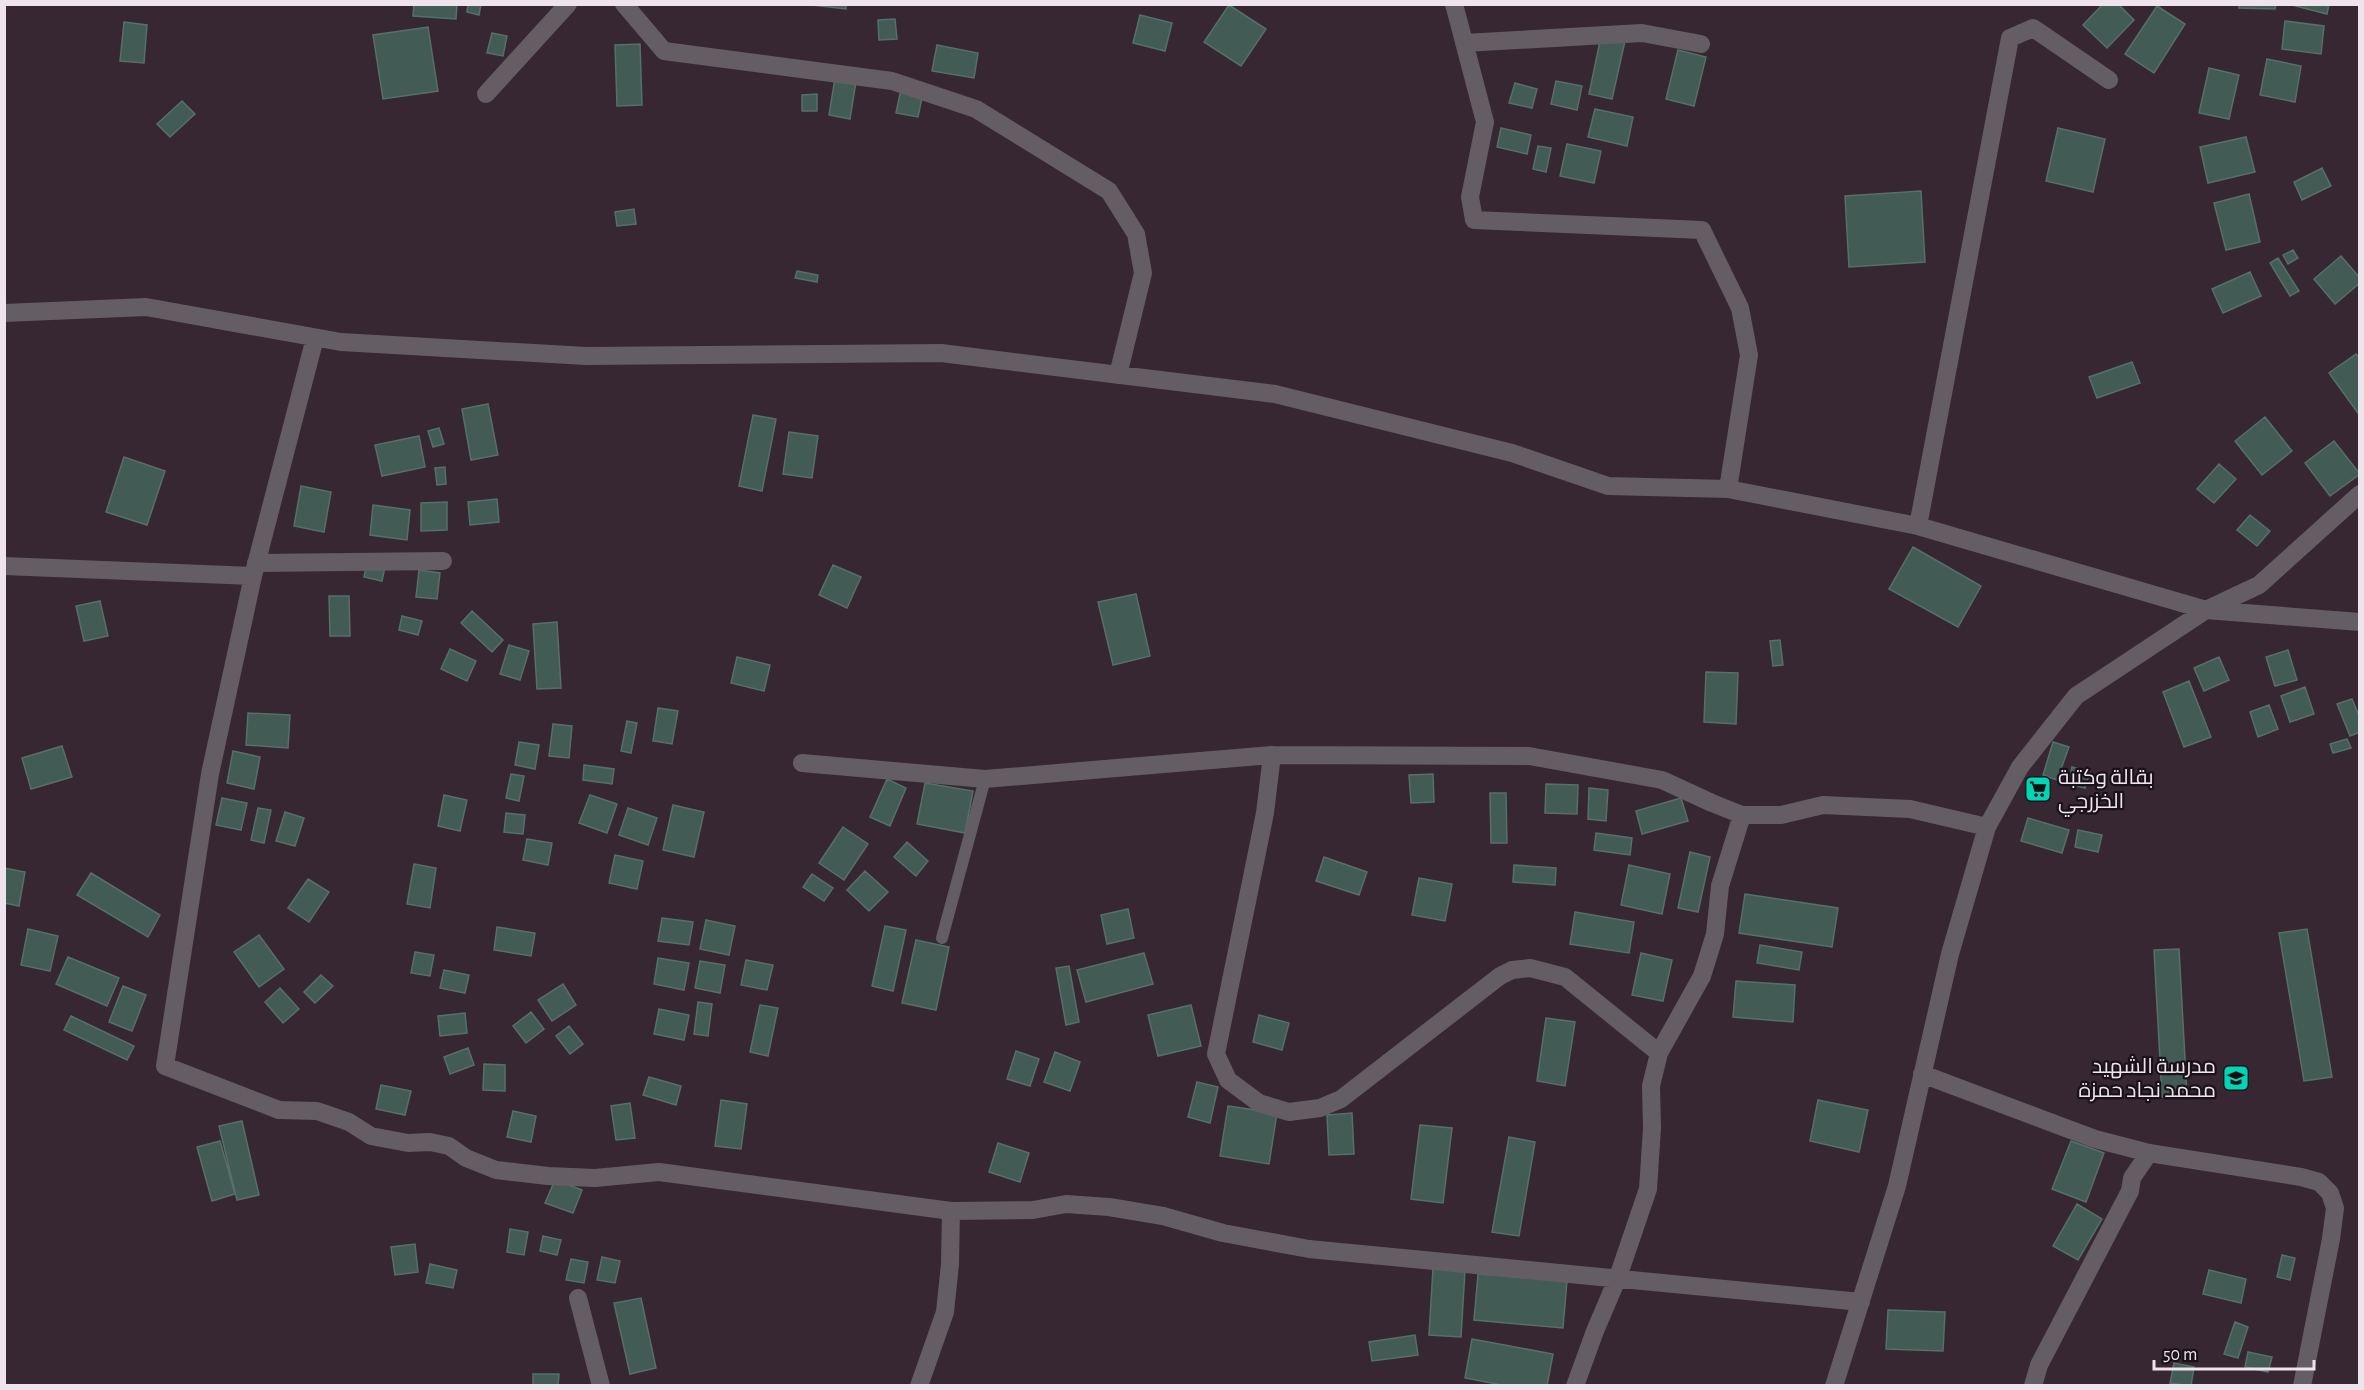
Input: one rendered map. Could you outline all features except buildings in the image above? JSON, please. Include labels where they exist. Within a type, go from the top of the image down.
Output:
[{"type":"street","points":[[486,94],[568,4]]},
{"type":"street","points":[[624,4],[664,51],[892,81],[976,109],[1109,191],[1136,234],[1143,273],[1118,375]]},
{"type":"street","points":[[1454,4],[1485,122],[1470,197],[1474,220],[1702,230],[1740,308],[1749,355],[1728,489]]},
{"type":"street","points":[[1918,526],[2010,38],[2033,27],[2109,80]]},
{"type":"street","points":[[1464,43],[1642,33],[1701,44]]},
{"type":"street","points":[[4,313],[146,307],[340,342],[586,356],[941,353],[1275,394],[1512,453],[1608,486],[1728,489],[1918,526],[2206,610],[2360,622]]},
{"type":"street","points":[[315,338],[254,570],[210,774],[165,1066],[279,1110],[317,1111],[349,1122],[371,1136],[408,1143],[430,1142],[449,1146],[466,1158],[496,1170],[595,1178],[659,1172],[951,1211],[1033,1210],[1066,1203],[1109,1207],[1163,1216],[1223,1233],[1309,1249],[1861,1302]]},
{"type":"street","points":[[1834,1386],[1897,1185],[1950,954],[1987,827],[2020,767],[2076,696],[2206,610],[2259,585],[2360,494]]},
{"type":"street","points":[[4,566],[254,570],[443,561]]},
{"type":"street","points":[[802,763],[985,779],[1272,755],[1529,756],[1662,780],[1742,815],[1781,815],[1823,805],[1910,809],[1987,827]]},
{"type":"street","points":[[1272,755],[1265,813],[1216,1054],[1228,1080],[1259,1103],[1289,1112],[1320,1108],[1341,1099],[1500,976],[1512,970],[1530,968],[1565,977],[1659,1053]]},
{"type":"street","points":[[1575,1386],[1618,1277],[1648,1189],[1652,1128],[1651,1086],[1659,1053],[1702,976],[1714,934],[1720,886],[1742,815]]},
{"type":"street","points":[[1922,1074],[2095,1139],[2149,1153],[2301,1177],[2319,1182],[2330,1193],[2335,1208],[2302,1386]]},
{"type":"street","points":[[2033,1386],[2039,1365],[2130,1191],[2132,1178],[2149,1153]]},
{"type":"street","points":[[919,1386],[945,1312],[950,1264],[951,1211]]},
{"type":"street","points":[[578,1298],[601,1386]]},
{"type":"lane","points":[[942,938],[985,779]]},
{"type":"place","name":"بقالة وكتبة الخزرجي","points":[[2038,789]]},
{"type":"place","name":"مدرسة الشهيد محمد نجاد حمزة","points":[[2236,1078]]}]
